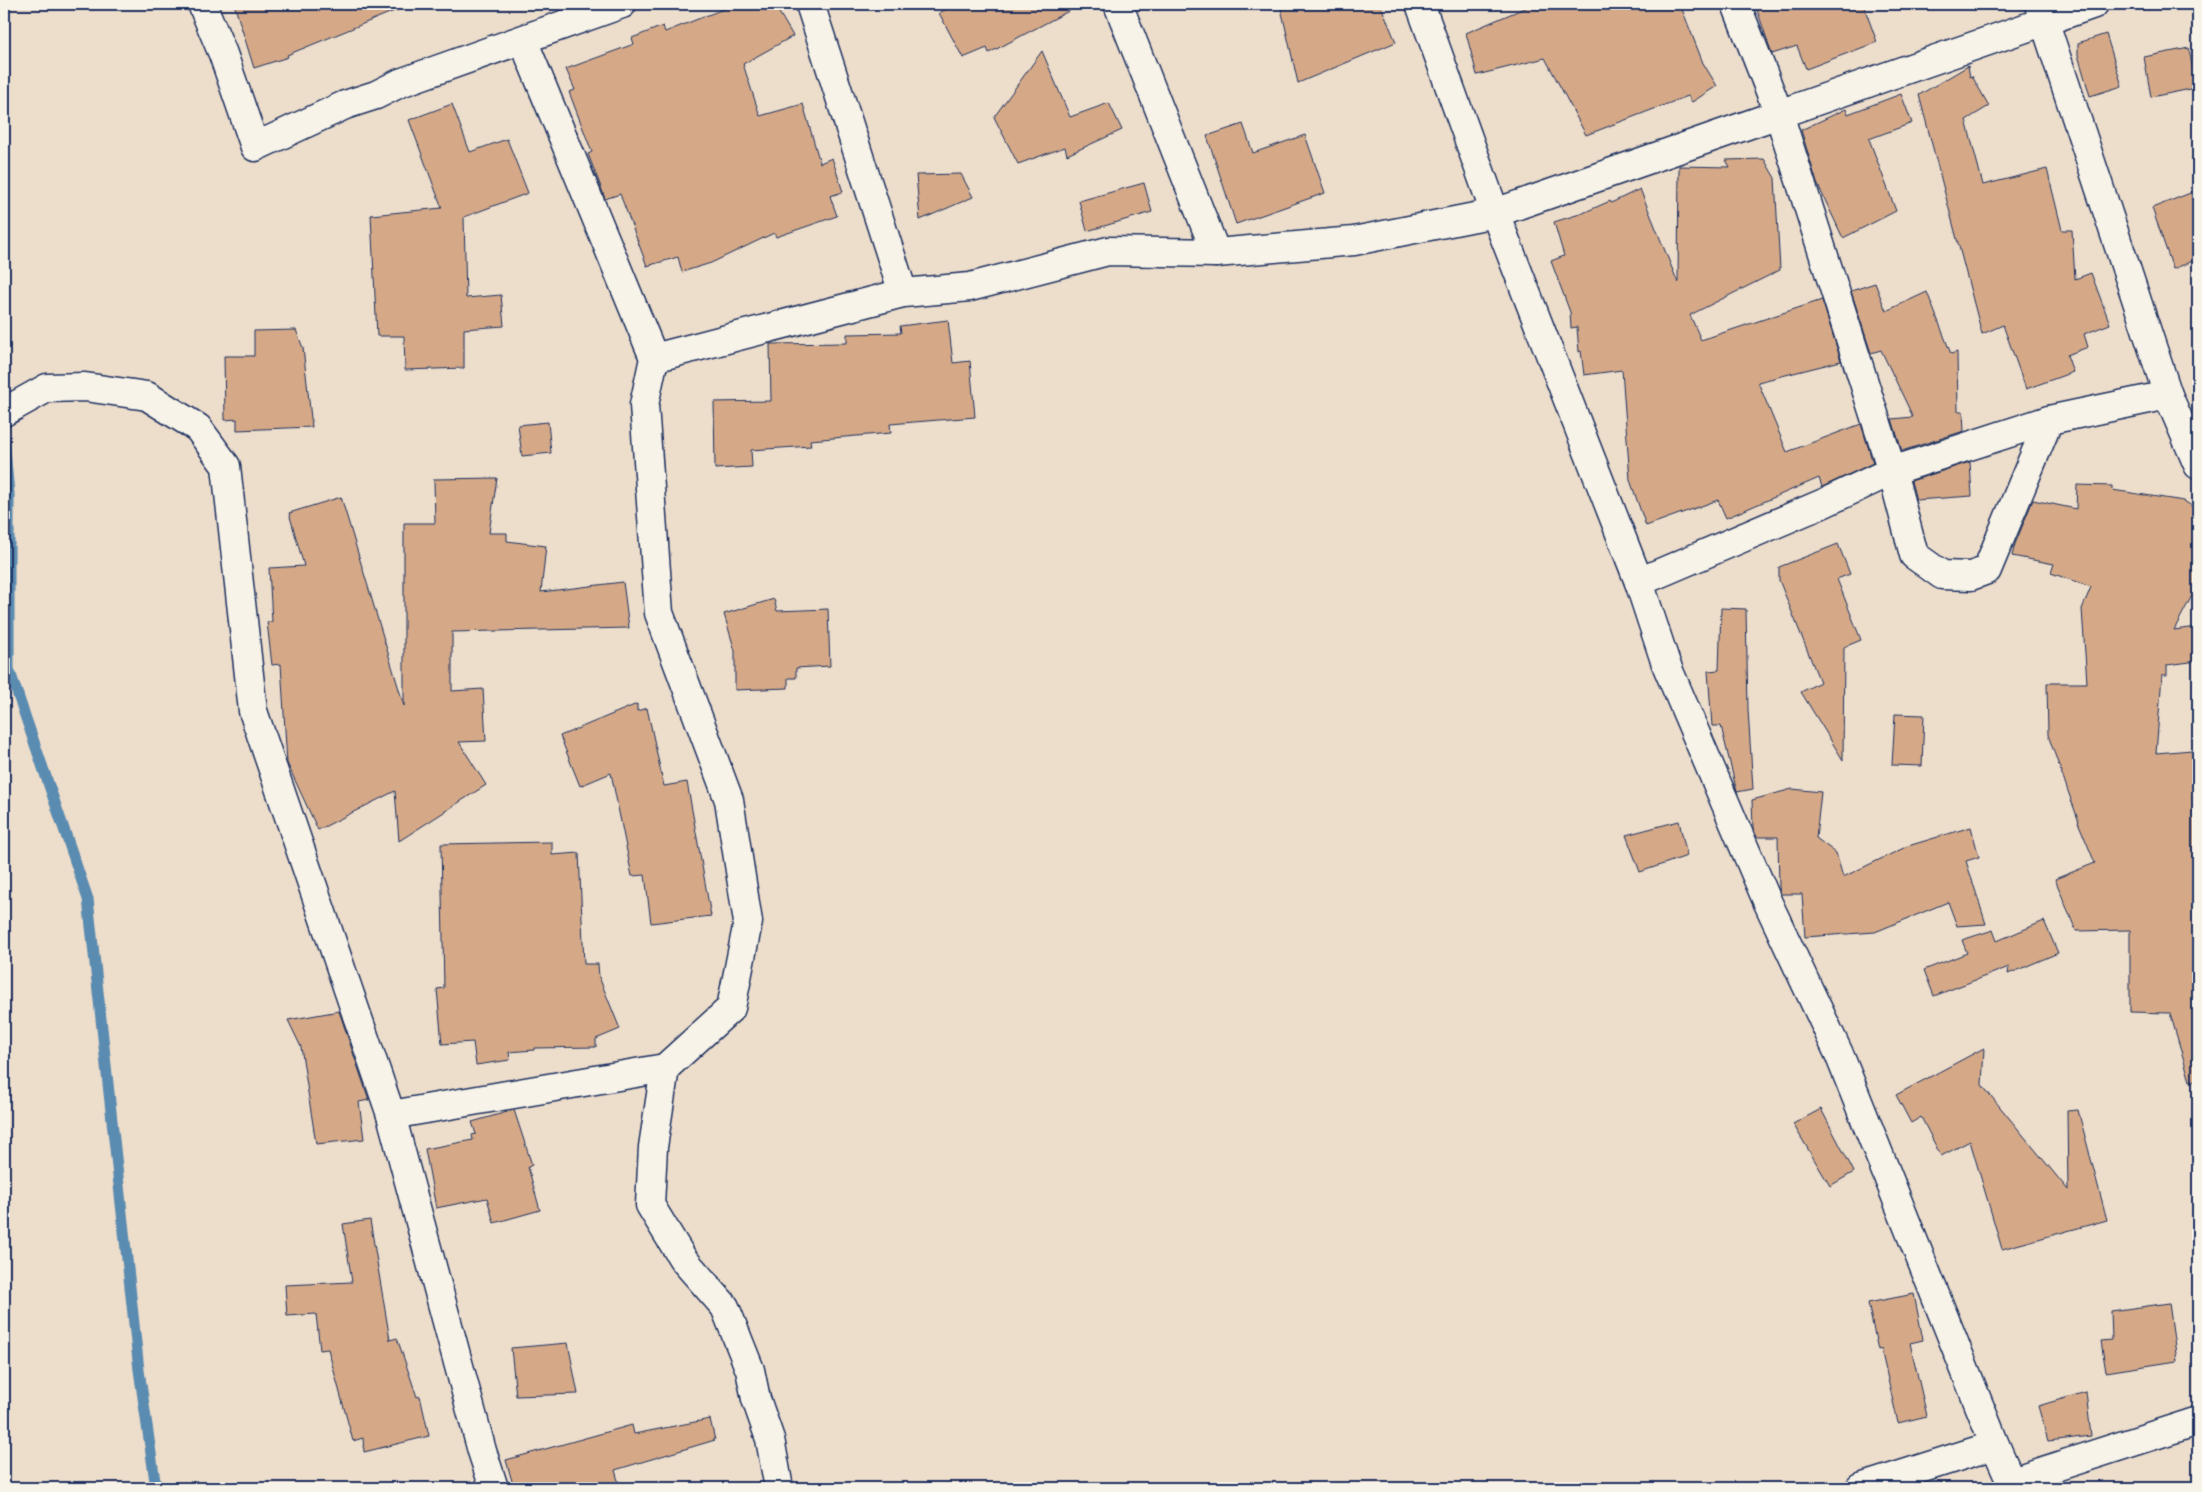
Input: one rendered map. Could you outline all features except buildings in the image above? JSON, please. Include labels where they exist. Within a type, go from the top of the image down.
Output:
[{"type":"street","points":[[202,4],[223,54],[255,147],[345,104],[376,95],[400,83],[622,4]]},
{"type":"street","points":[[810,4],[903,293]]},
{"type":"street","points":[[1118,4],[1216,253]]},
{"type":"street","points":[[1420,4],[1495,213],[1639,582],[1666,664],[1768,902],[1838,1054],[1995,1445],[2013,1485],[2198,1421]]},
{"type":"street","points":[[1736,4],[1779,114],[1892,471],[1914,555],[1942,575],[1971,576],[1987,570],[2049,420]]},
{"type":"street","points":[[654,358],[903,293],[970,287],[1108,251],[1216,253],[1354,241],[1495,213],[1779,114],[2042,13],[2094,4]]},
{"type":"street","points":[[2042,13],[2168,395],[2198,465]]},
{"type":"street","points":[[391,1114],[665,1068],[731,1008],[748,922],[729,800],[659,613],[644,405],[654,358],[523,40]]},
{"type":"street","points":[[4,412],[47,388],[85,387],[147,396],[198,428],[226,466],[253,711],[391,1114],[482,1451],[494,1488]]},
{"type":"street","points":[[1639,582],[1824,504],[1892,471],[2049,420],[2168,395]]},
{"type":"street","points":[[665,1068],[653,1147],[650,1205],[683,1259],[724,1307],[750,1370],[756,1399],[770,1439],[779,1488]]},
{"type":"street","points":[[1860,1488],[1995,1445]]},
{"type":"waterway","points":[[4,439],[9,494],[9,669],[88,899],[139,1370],[156,1488]]}]
